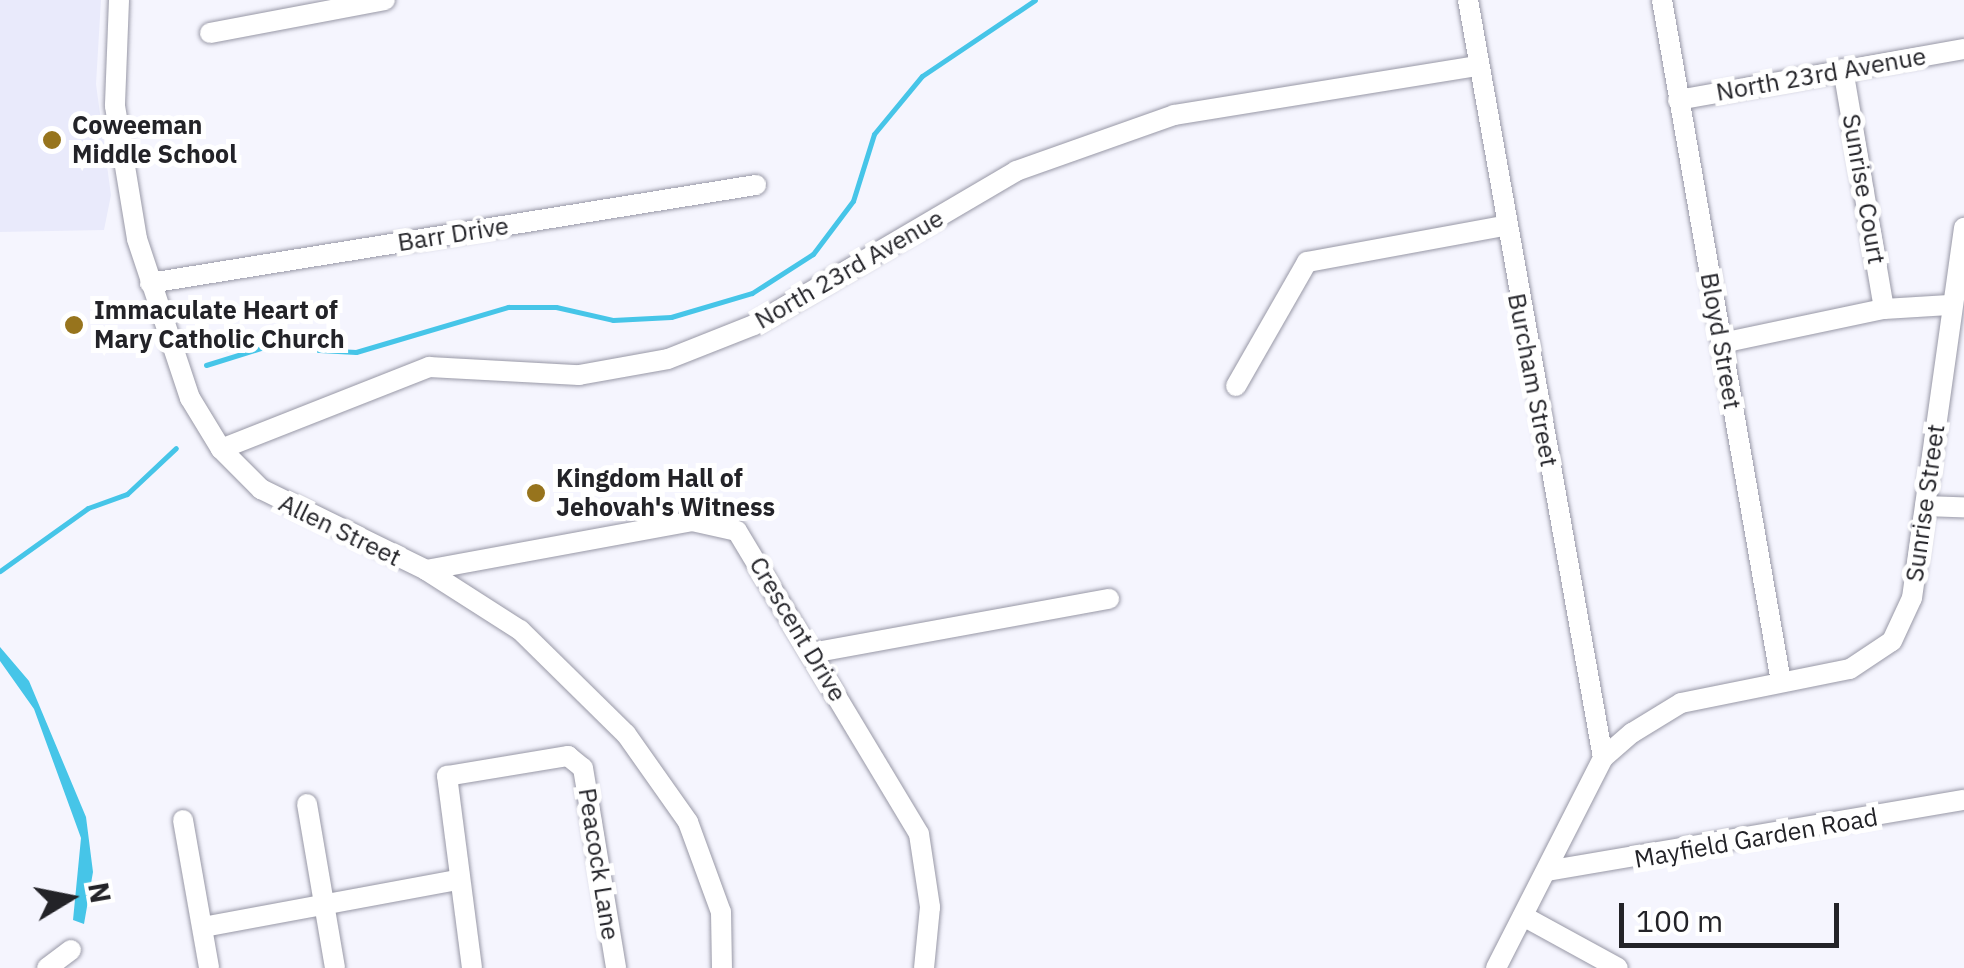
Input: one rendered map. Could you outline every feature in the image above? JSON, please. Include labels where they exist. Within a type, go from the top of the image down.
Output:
[{"type":"street","name":"Allen Street","points":[[119,0],[115,106],[122,172],[150,283],[190,398],[221,448],[275,498],[426,570],[520,630],[626,734],[688,822],[721,912],[717,967]]},
{"type":"street","points":[[210,33],[385,0]]},
{"type":"street","name":"Burcham Street","points":[[1468,0],[1504,226],[1603,758]]},
{"type":"street","name":"Bloyd Street","points":[[1662,0],[1781,682]]},
{"type":"street","name":"North 23rd Avenue","points":[[1678,100],[1964,49]]},
{"type":"street","name":"North 23rd Avenue","points":[[221,448],[429,367],[578,375],[668,358],[754,325],[1016,171],[1174,116],[1477,66]]},
{"type":"street","name":"Sunrise Court","points":[[1844,70],[1884,310]]},
{"type":"street","name":"Barr Drive","points":[[150,283],[756,185]]},
{"type":"street","points":[[1236,386],[1307,262],[1504,226]]},
{"type":"street","name":"Sunrise Street","points":[[1496,968],[1603,758],[1681,703],[1850,670],[1892,641],[1912,598],[1927,506],[1949,305],[1964,228]]},
{"type":"street","points":[[1722,343],[1884,310],[1949,305]]},
{"type":"street","points":[[1927,506],[1964,507]]},
{"type":"street","name":"Crescent Drive","points":[[426,570],[717,522],[738,531],[920,834],[930,908],[924,968]]},
{"type":"street","points":[[811,653],[1109,599]]},
{"type":"street","name":"Peacock Lane","points":[[472,968],[456,880],[448,776],[579,760],[616,968]]},
{"type":"street","name":"Mayfield Garden Road","points":[[1548,871],[1964,800]]},
{"type":"street","points":[[307,804],[335,968]]},
{"type":"street","points":[[182,820],[209,968]]},
{"type":"street","points":[[203,927],[456,880]]},
{"type":"street","points":[[1523,916],[1618,968]]},
{"type":"street","points":[[47,968],[71,950]]},
{"type":"shaded area","name":"Coweeman Middle School","points":[[0,0],[101,0],[96,84],[111,195],[104,230],[0,232]]},
{"type":"water","points":[[0,647],[29,681],[86,817],[93,872],[84,924],[73,920],[81,838],[34,709],[0,661]]},
{"type":"waterway","points":[[206,365],[264,347],[356,352],[508,307],[556,307],[613,320],[671,317],[752,293],[813,254],[853,201],[874,134],[922,76],[1035,0]]},
{"type":"waterway","points":[[0,571],[88,508],[127,494],[176,448]]},
{"type":"place","name":"Coweeman Middle School","points":[[52,140]]},
{"type":"place","name":"Immaculate Heart of Mary Catholic Church","points":[[74,325]]},
{"type":"place","name":"Kingdom Hall of Jehovah's Witness","points":[[536,493]]}]
